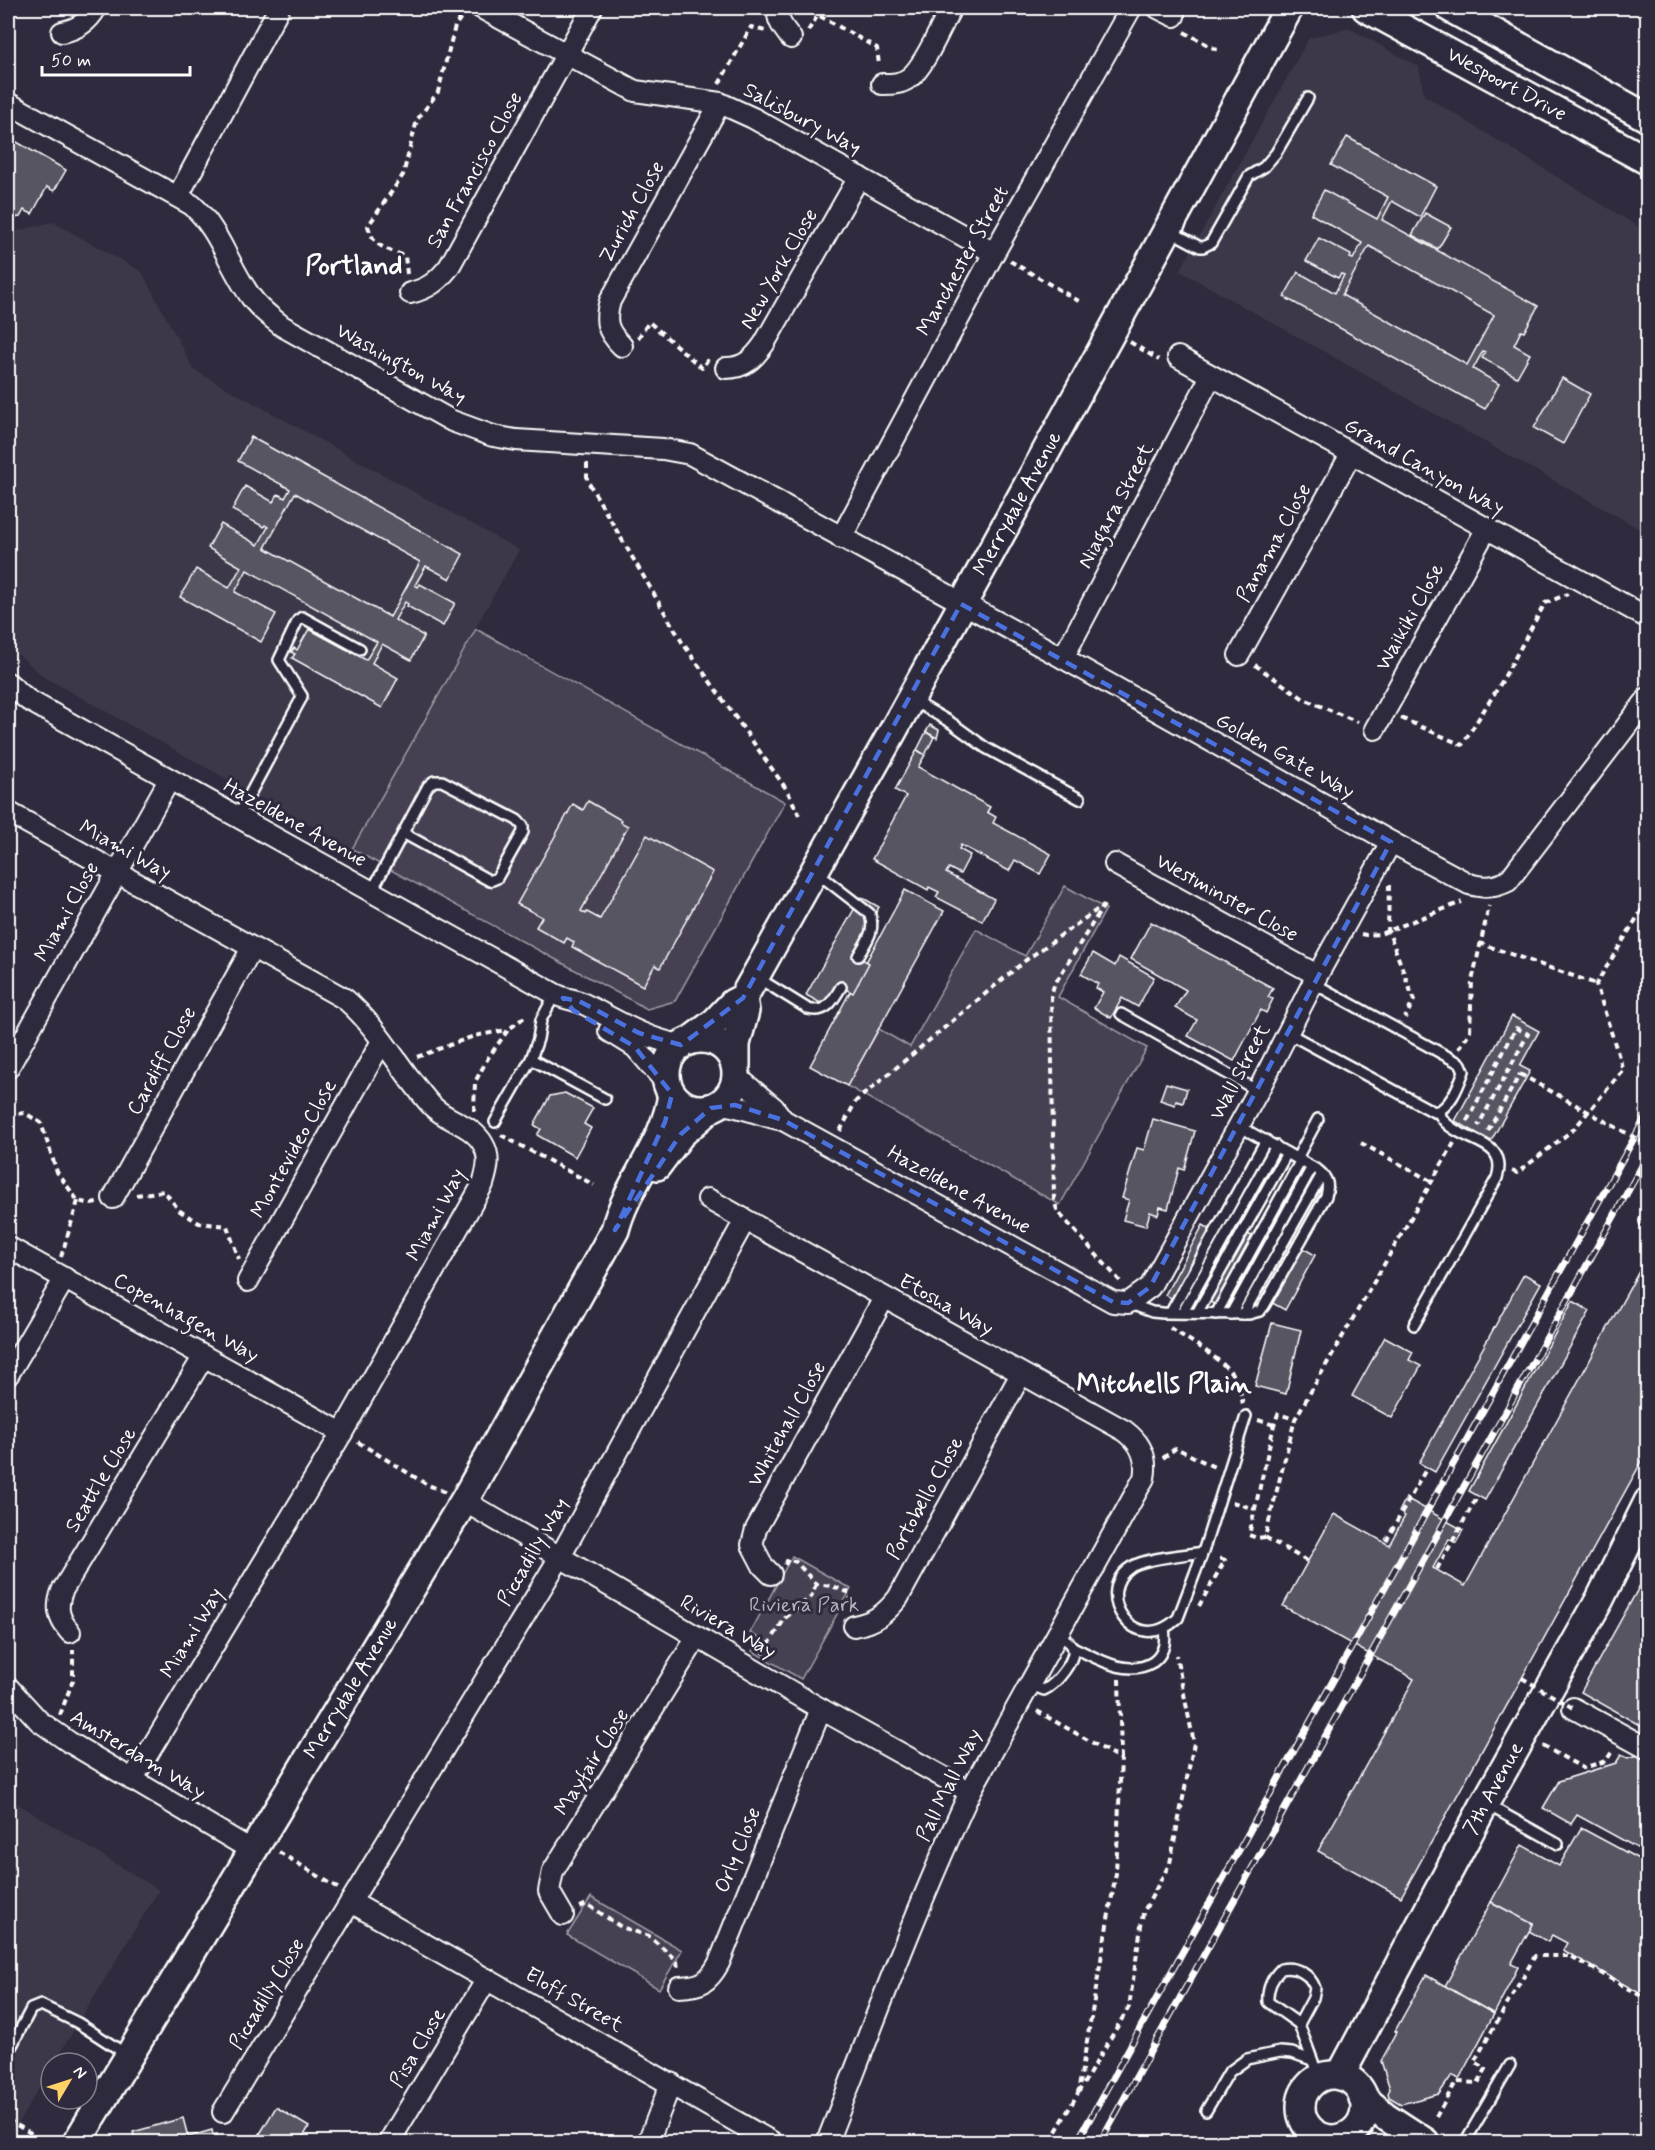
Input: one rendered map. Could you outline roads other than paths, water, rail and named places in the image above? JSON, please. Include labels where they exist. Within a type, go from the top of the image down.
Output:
[{"type":"street","points":[[62,32],[74,30],[83,24],[96,8]]},
{"type":"street","points":[[178,196],[279,8]]},
{"type":"street","name":"Salisbury Way","points":[[481,8],[635,91],[720,103],[753,118],[994,253]]},
{"type":"street","name":"San Francisco Close","points":[[410,293],[433,284],[449,267],[592,8]]},
{"type":"street","points":[[778,8],[777,14],[781,24],[791,38]]},
{"type":"street","points":[[882,84],[903,81],[916,72],[951,8]]},
{"type":"street","name":"Manchester Street","points":[[841,538],[994,253],[1131,8]]},
{"type":"street","name":"Merrydale Avenue","points":[[736,1070],[736,1044],[750,987],[1289,8]]},
{"type":"street","name":"Wespoort Drive","points":[[1366,8],[1647,161]]},
{"type":"street","name":"Wespoort Drive","points":[[1450,8],[1647,118]]},
{"type":"street","name":"Washington Way","points":[[8,103],[178,196],[203,215],[251,297],[261,309],[282,326],[468,429],[516,440],[663,449],[690,454],[841,538]]},
{"type":"street","name":"Zurich Close","points":[[622,346],[612,335],[608,325],[607,313],[610,301],[720,103]]},
{"type":"street","name":"New York Close","points":[[726,368],[737,368],[747,363],[764,344],[859,177]]},
{"type":"street","name":"Grand Canyon Way","points":[[1178,357],[1647,618]]},
{"type":"street","name":"Niagara Street","points":[[1063,658],[1211,376]]},
{"type":"street","name":"Panama Close","points":[[1239,655],[1351,454]]},
{"type":"street","name":"Waikiki Close","points":[[1375,729],[1487,528]]},
{"type":"street","name":"Golden Gate Way","points":[[841,538],[1063,658],[1390,842],[1482,888],[1498,886],[1508,881],[1519,869],[1647,698]]},
{"type":"street","name":"Hazeldene Avenue","points":[[8,683],[28,700],[559,996],[579,1001],[639,1033],[665,1042],[686,1043]]},
{"type":"street","name":"Miami Close","points":[[8,1068],[169,780]]},
{"type":"street","name":"Miami Way","points":[[8,812],[345,999],[358,1010],[434,1108],[478,1137],[484,1144],[488,1157],[483,1184],[342,1432],[132,1780]]},
{"type":"street","name":"Wall Street","points":[[1121,1302],[1150,1287],[1258,1091],[1315,979],[1390,842]]},
{"type":"street","name":"Westminster Close","points":[[1115,864],[1315,979]]},
{"type":"street","name":"Cardiff Close","points":[[113,1198],[252,948]]},
{"type":"street","name":"Merrydale Avenue","points":[[686,1043],[715,1023],[750,987]]},
{"type":"street","name":"Hazeldene Avenue","points":[[559,996],[573,1010],[635,1047],[670,1089]]},
{"type":"street","points":[[702,1039],[723,1046],[736,1070],[734,1086],[729,1096],[716,1106],[700,1109],[689,1107],[670,1089],[666,1073],[668,1062],[673,1053],[686,1043],[702,1039]]},
{"type":"street","name":"Montevideo Close","points":[[248,1281],[382,1041]]},
{"type":"street","name":"Hazeldene Avenue","points":[[736,1070],[783,1120]]},
{"type":"street","name":"Merrydale Avenue","points":[[76,2142],[129,2056],[266,1851],[464,1501],[615,1230],[620,1210],[665,1122],[670,1089]]},
{"type":"street","name":"Hazeldene Avenue","points":[[716,1106],[735,1105],[768,1118],[783,1120],[1121,1302]]},
{"type":"street","name":"Merrydale Avenue","points":[[615,1230],[629,1216],[667,1151],[681,1134],[716,1106]]},
{"type":"street","name":"Etosha Way","points":[[708,1199],[1131,1436],[1152,1464]]},
{"type":"street","name":"Piccadilly Way","points":[[351,1902],[560,1557],[746,1220]]},
{"type":"street","name":"Copenhagen Way","points":[[8,1247],[342,1432]]},
{"type":"street","points":[[8,1375],[65,1278]]},
{"type":"street","name":"Whitehall Close","points":[[777,1571],[763,1566],[752,1545],[756,1529],[884,1298]]},
{"type":"street","name":"Seattle Close","points":[[70,1632],[61,1622],[58,1613],[62,1591],[204,1356]]},
{"type":"street","name":"Portobello Close","points":[[854,1626],[880,1618],[897,1598],[1021,1374]]},
{"type":"street","name":"Pall Mall Way","points":[[827,2142],[897,1962],[970,1792],[1152,1464]]},
{"type":"street","name":"Riviera Way","points":[[464,1501],[753,1670],[970,1792]]},
{"type":"street","name":"7th Avenue","points":[[1324,2071],[1485,1803],[1600,1599],[1647,1502]]},
{"type":"street","name":"Mayfair Close","points":[[563,1915],[549,1891],[553,1871],[697,1637]]},
{"type":"street","name":"Amsterdam Way","points":[[8,1686],[25,1707],[51,1730],[132,1780],[266,1851]]},
{"type":"street","points":[[1573,1708],[1647,1749]]},
{"type":"street","name":"Orly Close","points":[[679,1986],[695,1986],[706,1981],[719,1964],[821,1709]]},
{"type":"street","name":"Eloff Street","points":[[351,1902],[772,2142]]},
{"type":"street","name":"Piccadilly Close","points":[[224,2112],[351,1902]]},
{"type":"street","name":"Pisa Close","points":[[389,2142],[487,1979]]},
{"type":"street","points":[[1291,2142],[1302,2115],[1301,2104],[1304,2094],[1324,2071],[1350,2080],[1359,2088],[1365,2108],[1358,2127],[1337,2138]]},
{"type":"street","points":[[648,2142],[671,2083]]},
{"type":"street","points":[[1363,2098],[1425,2142]]},
{"type":"street","points":[[1302,2115],[1314,2132],[1337,2138],[1377,2134],[1410,2142]]},
{"type":"lane","points":[[1168,230],[1203,247],[1211,243],[1249,176],[1264,167],[1276,153],[1308,98]]},
{"type":"lane","points":[[237,818],[302,696],[279,660],[298,620],[302,617],[360,649]]},
{"type":"lane","points":[[910,699],[950,722],[986,747],[1080,799]]},
{"type":"lane","points":[[371,892],[428,786],[439,780],[517,820],[523,826],[523,832],[497,878],[490,881],[403,833]]},
{"type":"lane","points":[[814,871],[869,913],[873,921],[873,929],[858,957]]},
{"type":"lane","points":[[1315,979],[1461,1064],[1464,1071],[1446,1107],[1438,1112]]},
{"type":"lane","points":[[750,987],[815,1011],[828,1006],[841,987]]},
{"type":"lane","points":[[495,1122],[531,1059],[538,1039],[541,1020],[559,996]]},
{"type":"lane","points":[[1122,1014],[1258,1091]]},
{"type":"lane","points":[[1288,1033],[1430,1110],[1438,1112],[1446,1124],[1491,1149],[1499,1161],[1497,1178],[1414,1325]]},
{"type":"lane","points":[[531,1059],[605,1100]]},
{"type":"lane","points":[[1216,1314],[1318,1119]]},
{"type":"lane","points":[[1121,1302],[1152,1312],[1216,1314],[1254,1314],[1264,1306],[1326,1196],[1328,1186],[1322,1174],[1312,1167],[1239,1126]]},
{"type":"lane","points":[[1171,1312],[1266,1140]]},
{"type":"lane","points":[[1183,1312],[1276,1146]]},
{"type":"lane","points":[[1197,1313],[1287,1153]]},
{"type":"lane","points":[[1231,1314],[1312,1167]]},
{"type":"lane","points":[[1242,1314],[1322,1174]]},
{"type":"lane","points":[[1203,1551],[1139,1563],[1131,1567],[1121,1577],[1115,1597],[1116,1606],[1126,1621],[1143,1631],[1159,1631],[1178,1618],[1184,1608],[1203,1551],[1246,1416]]},
{"type":"lane","points":[[1056,1635],[1067,1640],[1073,1647],[1119,1667],[1134,1669],[1157,1659],[1166,1640],[1164,1628]]},
{"type":"lane","points":[[1024,1692],[1044,1690],[1054,1685],[1067,1666],[1073,1653],[1073,1647]]},
{"type":"lane","points":[[1485,1803],[1558,1844]]},
{"type":"lane","points":[[1299,2024],[1313,1998],[1315,1988],[1306,1974],[1291,1968],[1281,1969],[1272,1982],[1268,2002],[1299,2024],[1324,2071]]},
{"type":"lane","points":[[8,2053],[31,2009],[41,2005],[78,2023],[129,2056]]},
{"type":"lane","points":[[1206,2111],[1229,2072],[1247,2059],[1280,2052],[1292,2053],[1324,2071]]},
{"type":"lane","points":[[1465,2142],[1510,2065]]},
{"type":"railway","points":[[1077,2142],[1648,1113]]},
{"type":"railway","points":[[1100,2142],[1648,1155]]},
{"type":"district","name":"Portland","points":[[354,266]]},
{"type":"district","name":"Mitchells Plain","points":[[1164,1384]]},
{"type":"park label","name":"Riviera Park","points":[[804,1605]]}]
